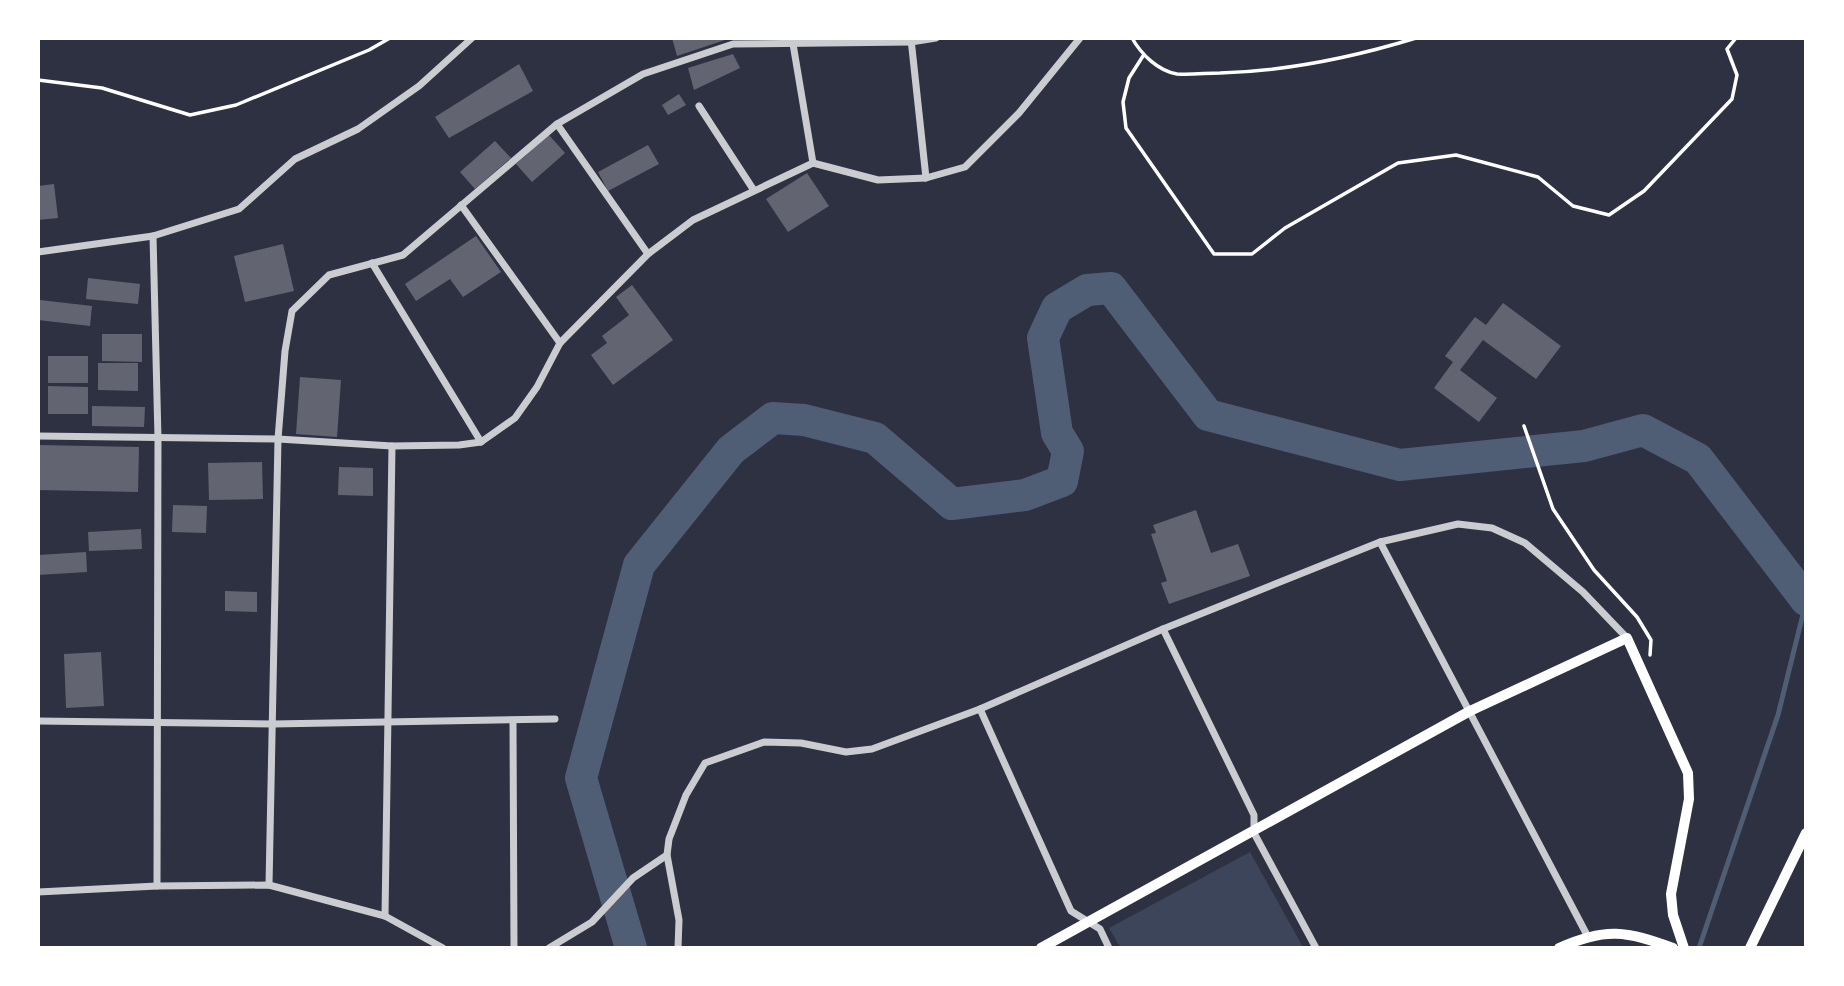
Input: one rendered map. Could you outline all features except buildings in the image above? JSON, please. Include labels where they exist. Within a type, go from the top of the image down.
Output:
[{"type":"main road","points":[[1041,947],[1254,833],[1470,711],[1627,638],[1688,773],[1689,799],[1671,894],[1673,915],[1684,947]]},
{"type":"main road","points":[[1750,947],[1805,833]]},
{"type":"main road","points":[[1559,947],[1587,935],[1632,933],[1674,947]]},
{"type":"street","points":[[38,252],[153,236],[240,209],[295,159],[358,130],[419,86],[472,38]]},
{"type":"street","points":[[269,885],[278,439],[285,351],[292,311],[328,275],[403,254],[557,124],[643,74],[733,44],[936,38]]},
{"type":"street","points":[[38,436],[278,439],[392,446],[481,442],[515,418],[537,387],[560,343],[648,254],[693,220],[753,189],[813,163],[878,180],[926,178],[965,167],[1018,113],[1080,38]]},
{"type":"street","points":[[911,40],[926,178]]},
{"type":"street","points":[[792,42],[813,163]]},
{"type":"street","points":[[699,106],[753,189]]},
{"type":"street","points":[[557,124],[648,254]]},
{"type":"street","points":[[461,205],[560,343]]},
{"type":"street","points":[[153,236],[158,438],[157,886]]},
{"type":"street","points":[[372,263],[481,442]]},
{"type":"street","points":[[385,916],[392,446]]},
{"type":"street","points":[[678,947],[679,920],[667,856],[669,839],[686,795],[705,763],[764,742],[802,743],[846,752],[872,749],[981,709],[1163,629],[1380,542],[1458,524],[1503,532],[1525,543],[1583,592],[1627,638]]},
{"type":"street","points":[[1380,542],[1587,935]]},
{"type":"street","points":[[1163,629],[1254,815],[1254,833],[1316,947]]},
{"type":"street","points":[[981,709],[1071,911],[1100,929],[1109,947]]},
{"type":"street","points":[[38,721],[273,724],[513,722],[555,719]]},
{"type":"street","points":[[513,722],[514,947]]},
{"type":"street","points":[[549,947],[592,922],[633,878],[667,856]]},
{"type":"street","points":[[38,892],[157,886],[269,885],[385,916],[443,947]]},
{"type":"path","points":[[38,80],[102,88],[190,115],[236,105],[369,50],[390,38]]},
{"type":"path","points":[[1132,38],[1143,56],[1175,74],[1261,72],[1346,59],[1416,38]]},
{"type":"path","points":[[1143,56],[1129,78],[1123,102],[1126,128],[1214,254],[1252,254],[1285,228],[1398,163],[1456,155],[1538,177],[1573,206],[1609,215],[1644,191],[1732,99],[1737,75],[1727,48],[1736,38]]},
{"type":"path","points":[[1524,426],[1553,509],[1594,570],[1637,617],[1651,640],[1651,653],[1641,669]]},
{"type":"shaded area","points":[[1250,852],[1303,947],[1120,947],[1109,928]]},
{"type":"waterway","points":[[631,948],[581,778],[639,565],[731,450],[773,418],[804,420],[875,438],[952,504],[1025,495],[1062,481],[1068,451],[1057,433],[1043,338],[1057,308],[1087,290],[1111,288],[1208,415],[1400,465],[1584,446],[1643,430],[1698,459],[1806,600]]},
{"type":"waterway","points":[[1699,948],[1778,715],[1806,602]]}]
